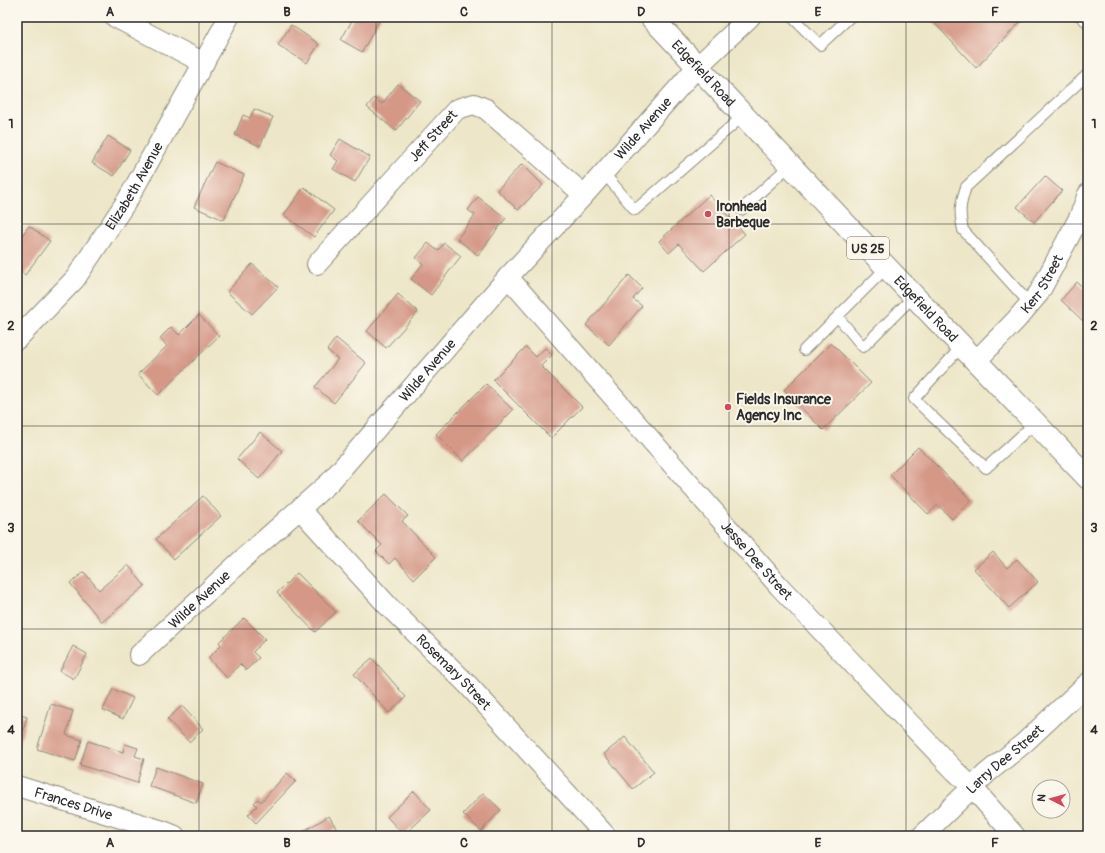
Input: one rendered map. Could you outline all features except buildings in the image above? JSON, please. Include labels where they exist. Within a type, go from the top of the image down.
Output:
[{"type":"main road","name":"Edgefield Road","points":[[651,17],[887,268],[1088,478]]},
{"type":"street","points":[[115,17],[204,63]]},
{"type":"street","name":"Elizabeth Avenue","points":[[17,339],[75,279],[128,199],[229,17]]},
{"type":"street","name":"Wilde Avenue","points":[[139,655],[245,557],[330,482],[508,277],[584,195],[697,67],[750,17]]},
{"type":"street","name":"Jeff Street","points":[[317,264],[457,110],[474,104],[486,109],[584,195]]},
{"type":"street","name":"Kerr Street","points":[[969,353],[1016,320],[1039,292],[1079,218],[1088,194]]},
{"type":"street","name":"Jesse Dee Street","points":[[508,277],[779,586],[972,787],[1015,836]]},
{"type":"street","name":"Rosemary Street","points":[[300,509],[388,606],[468,685],[606,836]]},
{"type":"street","name":"Larry Dee Street","points":[[922,836],[972,787],[1024,743],[1088,683]]},
{"type":"street","name":"Frances Drive","points":[[17,786],[156,828],[175,836]]},
{"type":"lane","points":[[792,17],[820,45],[850,17]]},
{"type":"lane","points":[[1082,17],[1088,23]]},
{"type":"lane","points":[[1030,304],[964,230],[960,215],[962,201],[966,187],[1088,74]]},
{"type":"lane","points":[[604,172],[636,210],[744,116]]},
{"type":"lane","points":[[741,210],[790,165]]},
{"type":"lane","points":[[804,350],[887,268]]},
{"type":"lane","points":[[838,317],[864,347],[914,296]]},
{"type":"lane","points":[[969,353],[914,399],[986,468],[1036,422]]},
{"type":"place","name":"Ironhead Barbeque","points":[[708,214]]},
{"type":"place","name":"Fields Insurance Agency Inc","points":[[728,407]]}]
